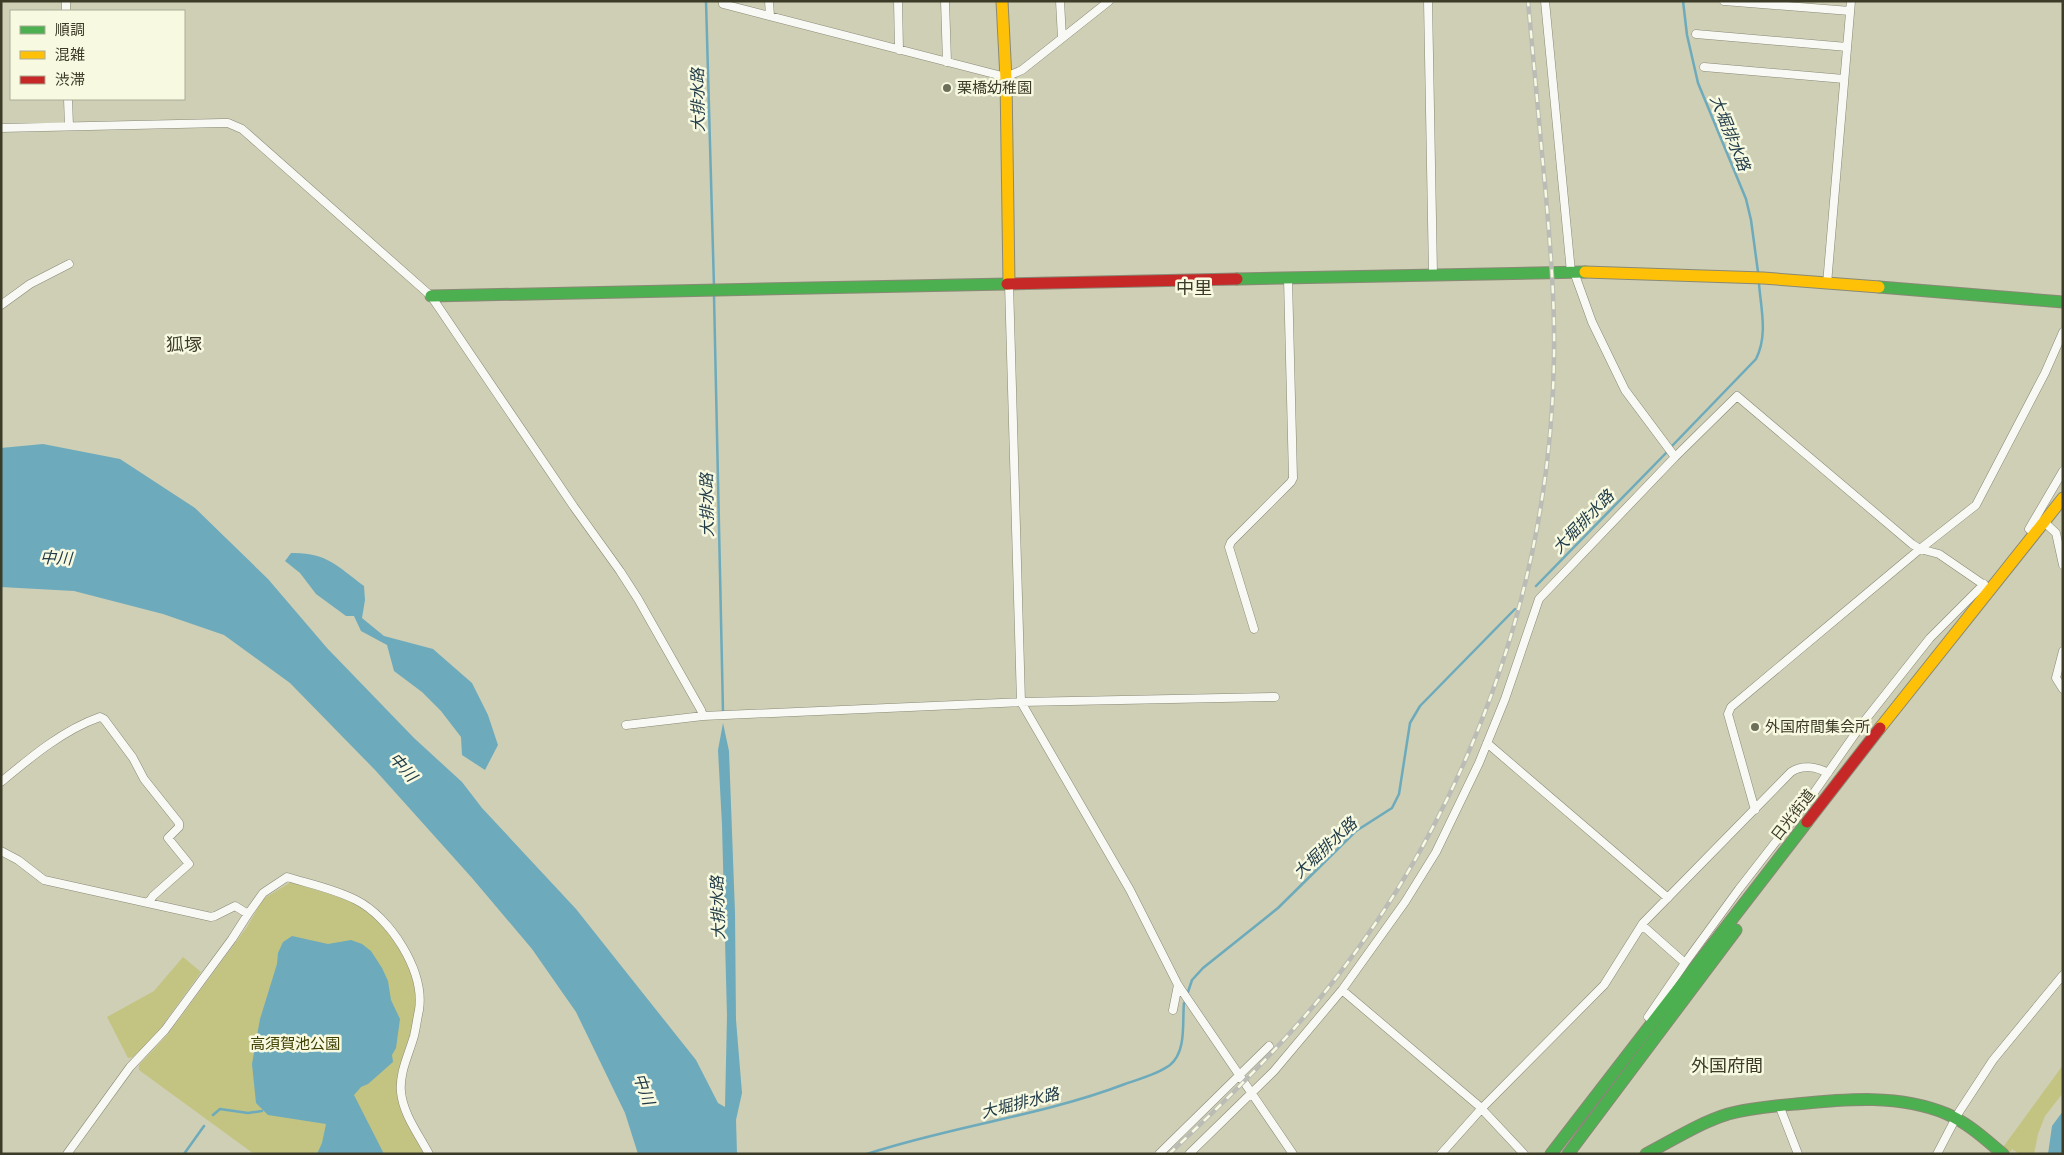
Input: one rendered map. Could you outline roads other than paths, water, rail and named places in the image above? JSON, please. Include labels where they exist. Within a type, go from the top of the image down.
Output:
[{"type":"main road","points":[[1002,1],[1006,77],[1009,284]]},
{"type":"main road","points":[[431,296],[1572,272],[1750,277],[2063,302]]},
{"type":"main road","name":"日光街道","points":[[1568,1154],[1857,770],[2005,582],[2047,524],[2063,498]]},
{"type":"main road","name":"日光街道","points":[[1552,1154],[1987,586],[2034,533],[2063,514]]},
{"type":"main road","points":[[1646,1154],[1718,1118],[1737,1112],[1779,1105],[1856,1099],[1882,1099],[1918,1104],[1957,1118],[2003,1154]]},
{"type":"street","points":[[723,1],[723,4],[1006,77],[1022,70],[1105,3]]},
{"type":"street","points":[[769,1],[770,16]]},
{"type":"street","points":[[898,1],[899,50]]},
{"type":"street","points":[[946,1],[946,62]]},
{"type":"street","points":[[1060,1],[1062,38]]},
{"type":"street","points":[[1428,1],[1432,274]]},
{"type":"street","points":[[1545,1],[1572,272],[1592,322],[1625,390],[1675,457]]},
{"type":"street","points":[[1724,1],[1850,11]]},
{"type":"street","points":[[1827,284],[1851,1]]},
{"type":"street","points":[[1696,34],[1847,47]]},
{"type":"street","points":[[1704,67],[1844,80]]},
{"type":"street","points":[[68,100],[69,126]]},
{"type":"street","points":[[1,128],[222,123],[237,127],[431,296],[625,578],[706,716]]},
{"type":"street","points":[[1,305],[30,284],[69,264]]},
{"type":"street","points":[[1254,629],[1229,547],[1231,542],[1293,478],[1288,279]]},
{"type":"street","points":[[1009,284],[1021,702],[1130,890],[1178,985],[1293,1154]]},
{"type":"street","points":[[1755,810],[1728,714],[1731,707],[1920,549],[1976,505],[2045,373],[2063,332]]},
{"type":"street","points":[[1189,1154],[1274,1071],[1342,990],[1405,902],[1436,852],[1487,744],[1505,699],[1539,599],[1675,457],[1737,396],[1905,539],[1920,549],[1939,554],[1987,586],[1930,638],[1862,724],[1828,773],[1685,963],[1639,1030],[1643,1034]]},
{"type":"street","points":[[2034,533],[2029,529],[2063,471]]},
{"type":"street","points":[[2047,524],[2059,540],[2063,565]]},
{"type":"street","points":[[2063,651],[2056,678],[2063,689]]},
{"type":"street","points":[[626,724],[736,714],[1021,702],[1275,697]]},
{"type":"street","points":[[1,782],[32,755],[78,726],[100,717],[104,719],[133,758],[144,779],[179,823],[179,827],[168,838],[189,864],[153,896],[149,902]]},
{"type":"street","points":[[1487,744],[1668,898]]},
{"type":"street","points":[[1441,1154],[1482,1108],[1604,985],[1642,924],[1796,769],[1816,768],[1828,773]]},
{"type":"street","points":[[1,851],[18,860],[44,880],[210,916],[215,916],[236,906],[248,914]]},
{"type":"street","points":[[67,1154],[130,1067],[166,1030],[263,893],[287,877],[358,901],[367,907],[390,930],[403,947],[418,981],[420,1003],[415,1034],[401,1080],[400,1091],[402,1101],[411,1121],[429,1154]]},
{"type":"street","points":[[1642,924],[1685,963]]},
{"type":"street","points":[[1937,1154],[1963,1105],[1993,1060],[2063,975]]},
{"type":"street","points":[[1172,1010],[1178,985]]},
{"type":"street","points":[[1342,990],[1482,1108],[1524,1154]]},
{"type":"street","points":[[1158,1154],[1268,1046]]},
{"type":"street","points":[[1779,1105],[1798,1154]]},
{"type":"water","name":"中川","points":[[43,444],[120,459],[195,508],[268,579],[327,648],[414,738],[462,782],[482,808],[576,909],[696,1060],[718,1103],[725,1107],[727,1016],[718,750],[723,723],[729,751],[735,913],[736,1020],[742,1093],[736,1120],[737,1154],[638,1154],[625,1113],[576,1012],[532,949],[472,878],[376,771],[290,683],[224,635],[163,614],[74,591],[1,587],[1,448]]},
{"type":"water","points":[[291,553],[313,555],[338,567],[364,586],[365,600],[362,618],[384,636],[433,649],[472,683],[488,715],[498,745],[485,770],[462,755],[461,737],[441,711],[422,692],[394,671],[387,645],[361,631],[354,616],[346,616],[316,594],[300,573],[285,561]]},
{"type":"water","points":[[292,936],[328,944],[351,940],[362,944],[371,951],[388,981],[391,1000],[400,1019],[396,1048],[392,1055],[393,1062],[368,1084],[361,1087],[354,1095],[384,1154],[317,1154],[322,1143],[326,1124],[268,1115],[256,1103],[252,1064],[260,1019],[277,964],[278,953],[283,942]]},
{"type":"water","points":[[2063,1111],[2063,1154],[2048,1154],[2052,1126]]},
{"type":"waterway","name":"大排水路","points":[[706,1],[714,287]]},
{"type":"waterway","name":"大堀排水路","points":[[1683,1],[1687,35],[1698,83],[1746,199],[1751,220],[1758,272]]},
{"type":"waterway","name":"大堀排水路","points":[[1672,446],[1756,359],[1760,350],[1763,331],[1759,284]]},
{"type":"waterway","name":"大排水路","points":[[714,296],[723,712]]},
{"type":"waterway","name":"大堀排水路","points":[[1536,586],[1667,452]]},
{"type":"waterway","name":"大堀排水路","points":[[1188,992],[1192,980],[1203,968],[1278,908],[1356,831],[1392,808],[1399,794],[1410,723],[1420,706],[1515,609]]},
{"type":"waterway","name":"大堀排水路","points":[[867,1154],[899,1144],[1029,1113],[1093,1095],[1160,1071],[1170,1065],[1179,1052],[1183,1036],[1184,1003]]},
{"type":"waterway","points":[[213,1115],[220,1109],[248,1113],[262,1111]]},
{"type":"waterway","points":[[184,1154],[204,1126]]},
{"type":"railway","points":[[1169,1154],[1281,1043],[1316,1003],[1369,933],[1415,859],[1456,781],[1489,700],[1516,617],[1536,531],[1549,444],[1554,357],[1554,314],[1550,250],[1528,1]]},
{"type":"place","name":"栗橋幼稚園","points":[[947,88]]},
{"type":"place","name":"外国府間集会所","points":[[1755,727]]},
{"type":"district","name":"中里","points":[[1194,288]]},
{"type":"district","name":"狐塚","points":[[184,345]]},
{"type":"district","name":"外国府間","points":[[1727,1066]]},
{"type":"park label","name":"高須賀池公園","points":[[295,1044]]}]
